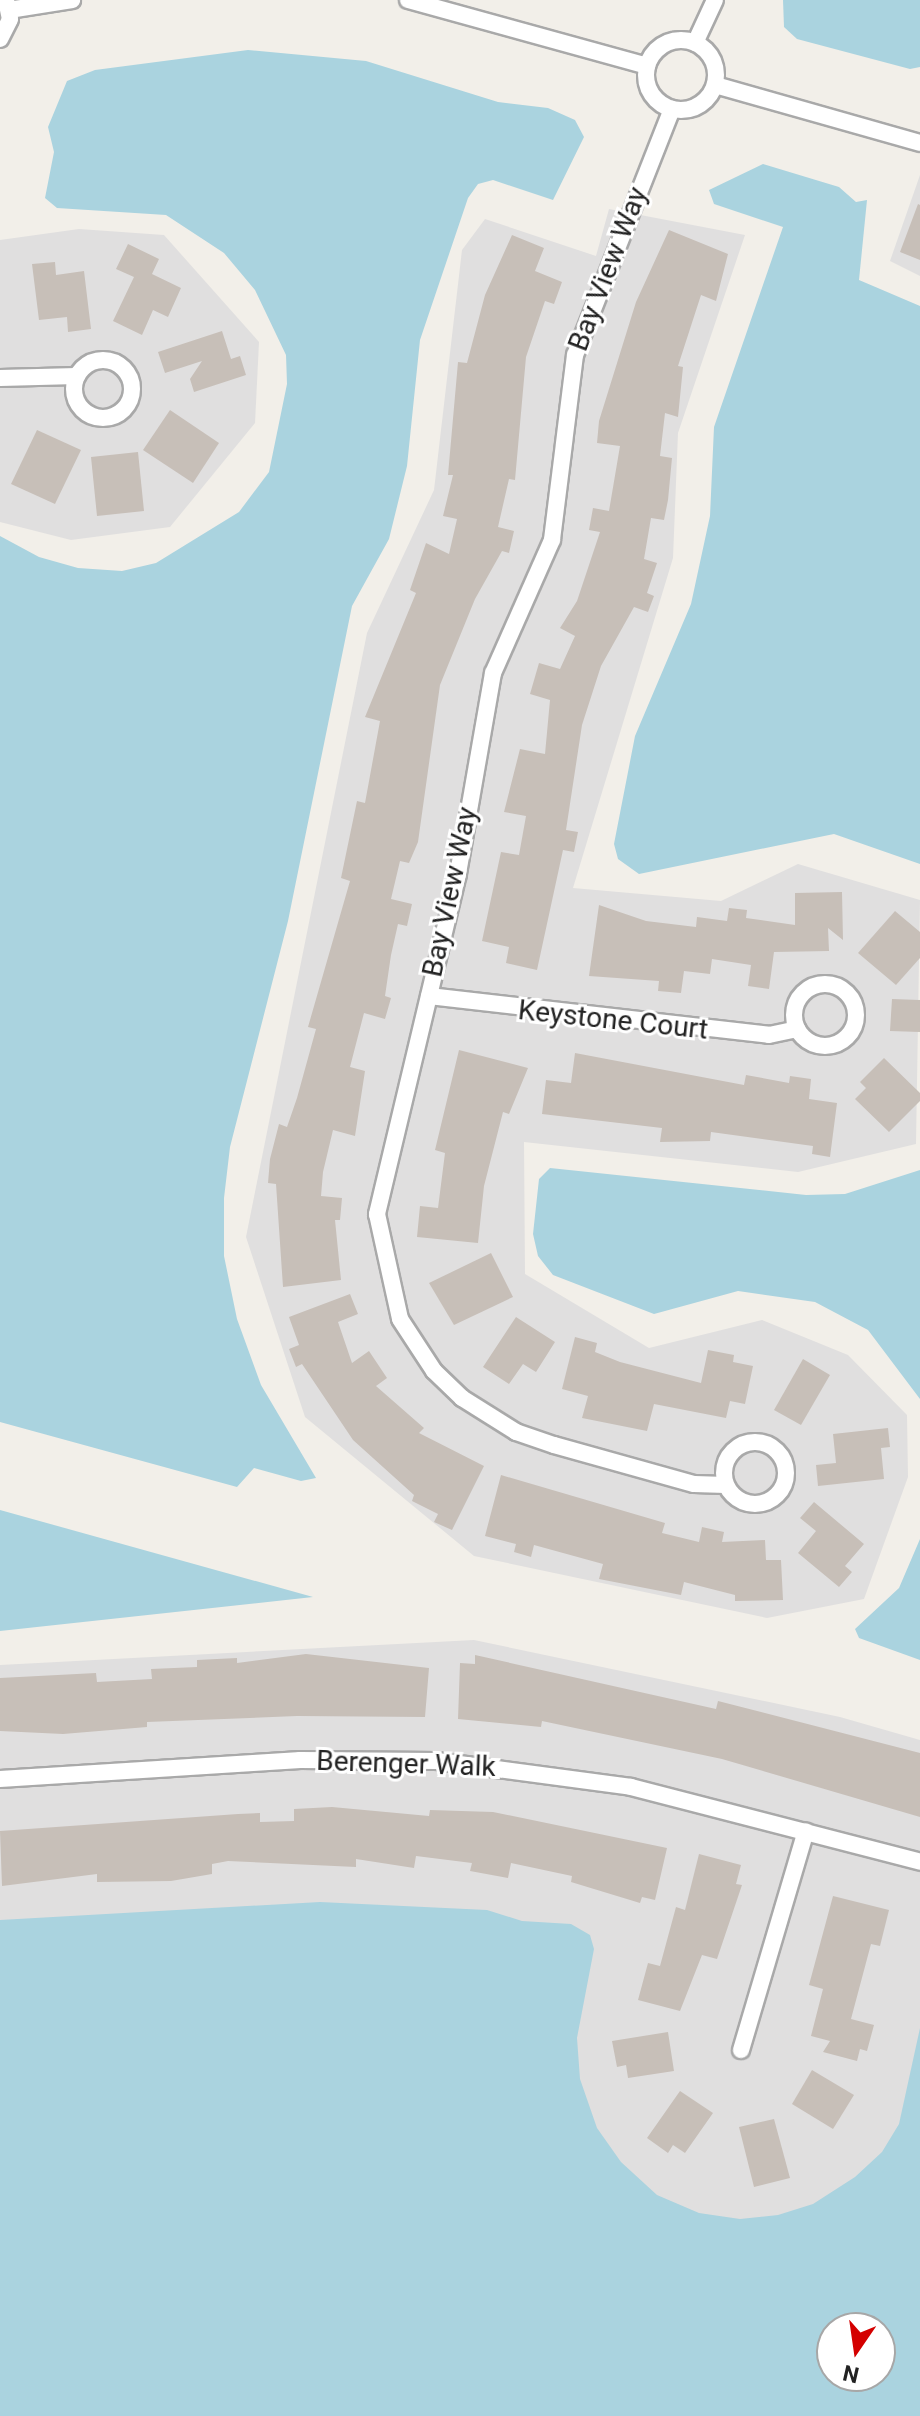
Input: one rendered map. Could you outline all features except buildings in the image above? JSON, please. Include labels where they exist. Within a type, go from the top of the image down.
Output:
[{"type":"street","points":[[0,39],[8,5],[72,0]]},
{"type":"street","points":[[408,0],[647,66]]},
{"type":"street","points":[[695,43],[715,0]]},
{"type":"street","points":[[695,43],[712,58],[715,85],[699,106],[672,109],[651,92],[647,66],[664,45],[695,43]]},
{"type":"street","points":[[715,85],[920,143]]},
{"type":"street","name":"Bay View Way","points":[[672,109],[575,355],[552,540],[493,673],[429,996],[377,1214],[388,1286],[414,1343],[462,1398],[516,1432],[694,1484],[726,1485]]},
{"type":"street","points":[[0,378],[77,376]]},
{"type":"street","name":"Keystone Court","points":[[429,996],[458,1005],[769,1035],[797,1029]]},
{"type":"street","name":"Berenger Walk","points":[[0,1779],[300,1760],[437,1761],[559,1773],[806,1831],[920,1862]]},
{"type":"street","points":[[741,2050],[806,1831]]},
{"type":"shaded area","points":[[920,175],[920,276],[890,261]]},
{"type":"shaded area","points":[[609,209],[745,235],[678,433],[673,558],[573,888],[721,901],[798,864],[920,900],[916,1144],[798,1172],[524,1142],[525,1274],[649,1348],[762,1320],[848,1355],[907,1415],[908,1477],[864,1599],[767,1618],[474,1556],[305,1417],[246,1237],[367,633],[434,490],[462,250],[485,219],[596,256]]},
{"type":"shaded area","points":[[79,229],[164,235],[259,342],[255,423],[170,527],[71,540],[0,522],[0,240]]},
{"type":"shaded area","points":[[474,1640],[840,1717],[920,1740],[920,2416],[0,2416],[0,1665]]},
{"type":"water","points":[[783,0],[920,0],[920,67],[910,69],[797,39],[784,27]]},
{"type":"water","points":[[248,50],[366,61],[498,102],[548,108],[575,120],[584,137],[553,200],[493,180],[478,184],[468,198],[420,340],[407,466],[389,539],[352,606],[288,921],[230,1147],[224,1198],[224,1256],[237,1319],[261,1385],[316,1478],[301,1481],[254,1468],[237,1487],[0,1422],[0,536],[39,557],[78,568],[122,571],[156,563],[239,512],[269,472],[287,384],[286,355],[255,290],[224,253],[166,215],[57,208],[45,198],[54,152],[48,127],[67,81],[95,70]]},
{"type":"water","points":[[763,164],[839,187],[856,202],[867,200],[859,280],[920,306],[920,864],[834,834],[639,874],[618,859],[614,844],[635,736],[691,604],[710,516],[714,427],[783,227],[714,204],[709,190]]},
{"type":"water","points":[[550,1168],[806,1195],[845,1194],[920,1170],[920,1399],[868,1330],[815,1302],[738,1291],[654,1314],[553,1275],[538,1256],[533,1234],[539,1179]]},
{"type":"water","points":[[0,1510],[313,1597],[0,1631]]},
{"type":"water","points":[[920,1539],[920,1660],[859,1638],[855,1629],[899,1588]]},
{"type":"water","points":[[320,1902],[487,1910],[522,1921],[571,1924],[590,1935],[594,1949],[577,2038],[580,2079],[597,2128],[621,2162],[657,2195],[699,2213],[740,2219],[778,2215],[813,2204],[855,2177],[882,2152],[899,2124],[920,2028],[920,2416],[0,2416],[0,1920]]}]
